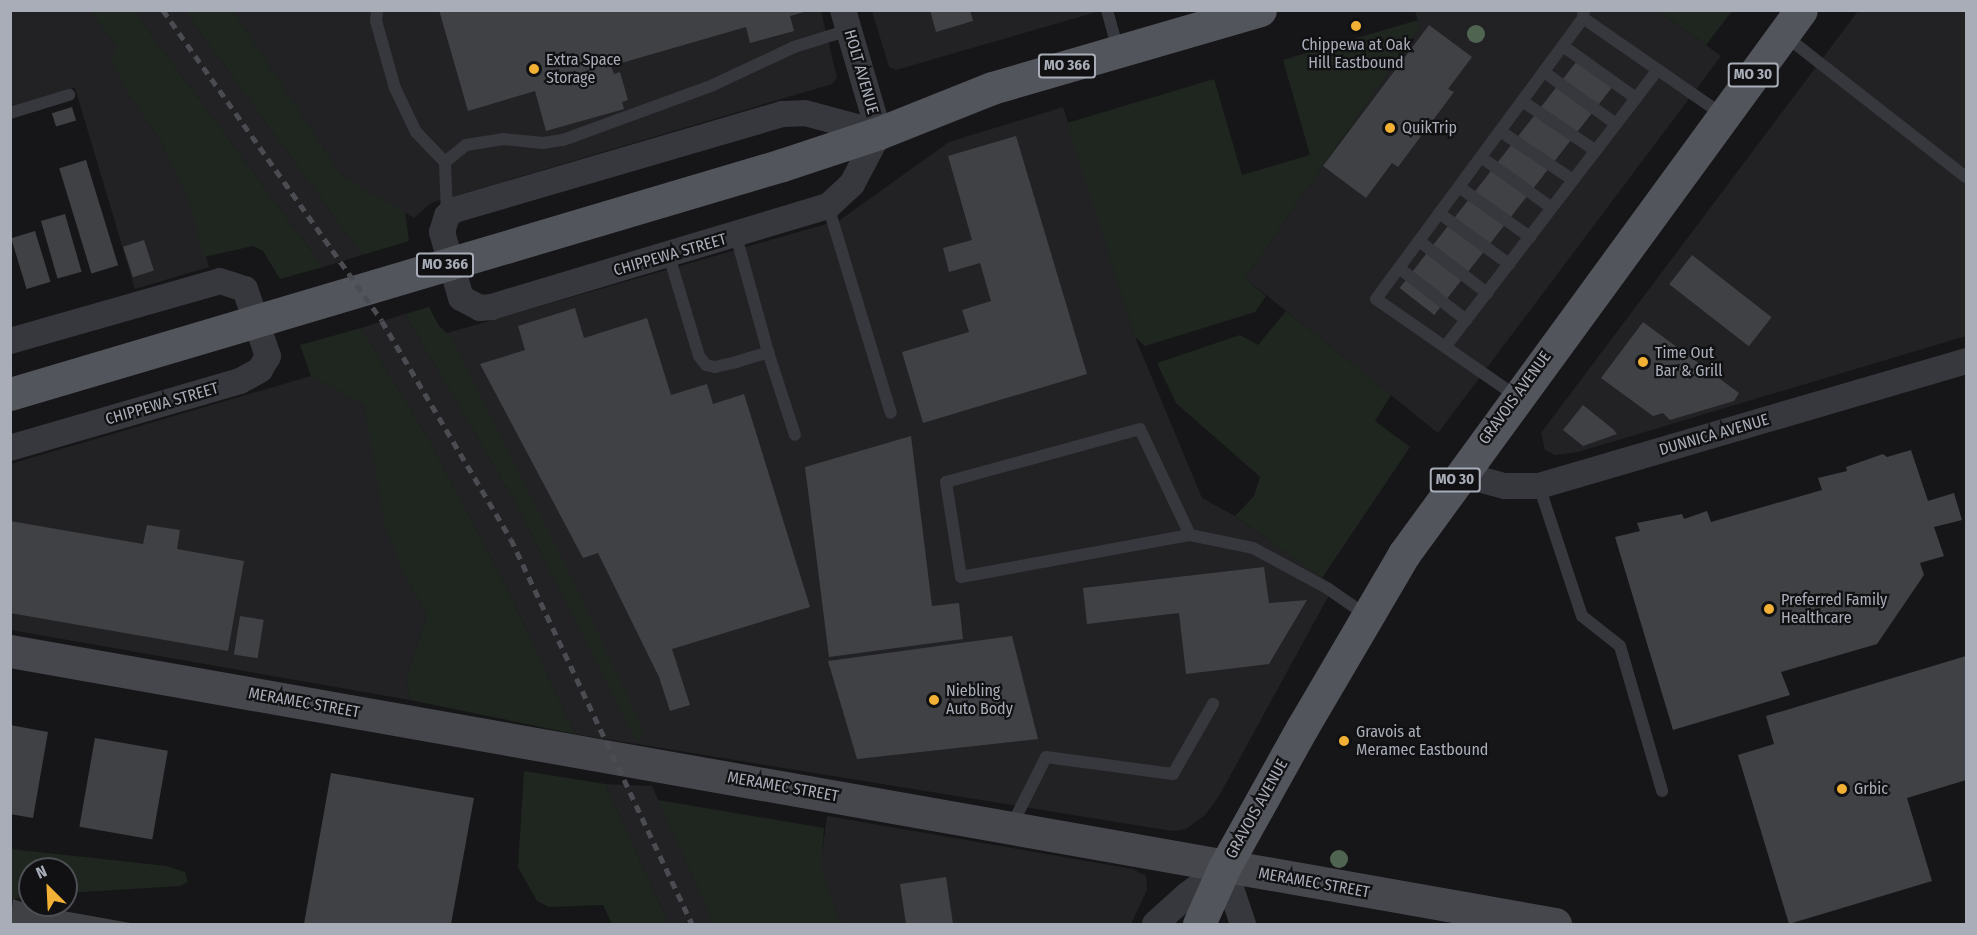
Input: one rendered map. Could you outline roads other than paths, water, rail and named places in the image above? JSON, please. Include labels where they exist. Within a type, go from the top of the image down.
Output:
[{"type":"main road","name":"MO 366","points":[[10,394],[879,133],[992,88],[1260,10]]},
{"type":"main road","name":"GRAVOIS AVENUE","points":[[1199,924],[1224,868],[1366,615],[1463,469],[1792,22]]},
{"type":"street","name":"HOLT AVENUE","points":[[846,20],[879,133]]},
{"type":"street","points":[[444,224],[465,205],[782,114],[826,116],[879,133]]},
{"type":"street","name":"CHIPPEWA STREET","points":[[444,224],[461,298],[480,308],[492,307],[736,236],[828,206],[852,184],[879,133]]},
{"type":"street","name":"CHIPPEWA STREET","points":[[10,341],[209,283],[231,282],[245,289],[268,356],[260,370],[240,381],[10,448]]},
{"type":"street","name":"DUNNICA AVENUE","points":[[1463,469],[1482,480],[1506,486],[1539,486],[1966,361]]},
{"type":"street","name":"MERAMEC STREET","points":[[10,651],[1011,828],[1498,920],[1555,924]]},
{"type":"street","name":"GRAVOIS AVENUE","points":[[1155,924],[1187,895],[1224,868],[1243,924]]},
{"type":"lane","points":[[378,10],[376,21],[395,88],[416,132],[445,162],[444,224]]},
{"type":"lane","points":[[1107,10],[1118,51]]},
{"type":"lane","points":[[1516,396],[1376,299],[1563,46],[1584,14],[1657,71],[1723,115]]},
{"type":"lane","points":[[445,162],[466,145],[503,139],[543,143],[583,133],[713,85],[846,20]]},
{"type":"lane","points":[[1792,22],[1966,177]]},
{"type":"lane","points":[[1563,46],[1636,98]]},
{"type":"lane","points":[[1445,347],[1657,71]]},
{"type":"lane","points":[[1544,72],[1616,124]]},
{"type":"lane","points":[[10,113],[69,95]]},
{"type":"lane","points":[[1522,101],[1596,151]]},
{"type":"lane","points":[[1500,131],[1573,180]]},
{"type":"lane","points":[[1481,157],[1552,208]]},
{"type":"lane","points":[[1459,187],[1530,237]]},
{"type":"lane","points":[[828,206],[891,413]]},
{"type":"lane","points":[[1439,213],[1509,264]]},
{"type":"lane","points":[[736,236],[768,352],[795,435]]},
{"type":"lane","points":[[1419,241],[1487,293]]},
{"type":"lane","points":[[669,256],[692,337],[706,365],[716,367],[768,352]]},
{"type":"lane","points":[[1399,268],[1466,320]]},
{"type":"lane","points":[[1190,535],[1140,429],[946,482],[961,577],[1190,535],[1253,548],[1366,615]]},
{"type":"lane","points":[[1539,486],[1582,616],[1620,646],[1662,791]]},
{"type":"lane","points":[[1011,828],[1046,757],[1173,774],[1213,704]]},
{"type":"railway","points":[[163,10],[382,321],[511,539],[692,924]]},
{"type":"place","name":"Chippewa at Oak Hill Eastbound","points":[[1356,26]]},
{"type":"place","name":"Extra Space Storage","points":[[534,69]]},
{"type":"place","name":"QuikTrip","points":[[1390,128]]},
{"type":"place","name":"Time Out Bar & Grill","points":[[1643,362]]},
{"type":"place","name":"Preferred Family Healthcare","points":[[1769,609]]},
{"type":"place","name":"Niebling Auto Body","points":[[934,700]]},
{"type":"place","name":"Gravois at Meramec Eastbound","points":[[1344,741]]},
{"type":"place","name":"Grbic","points":[[1842,789]]}]
